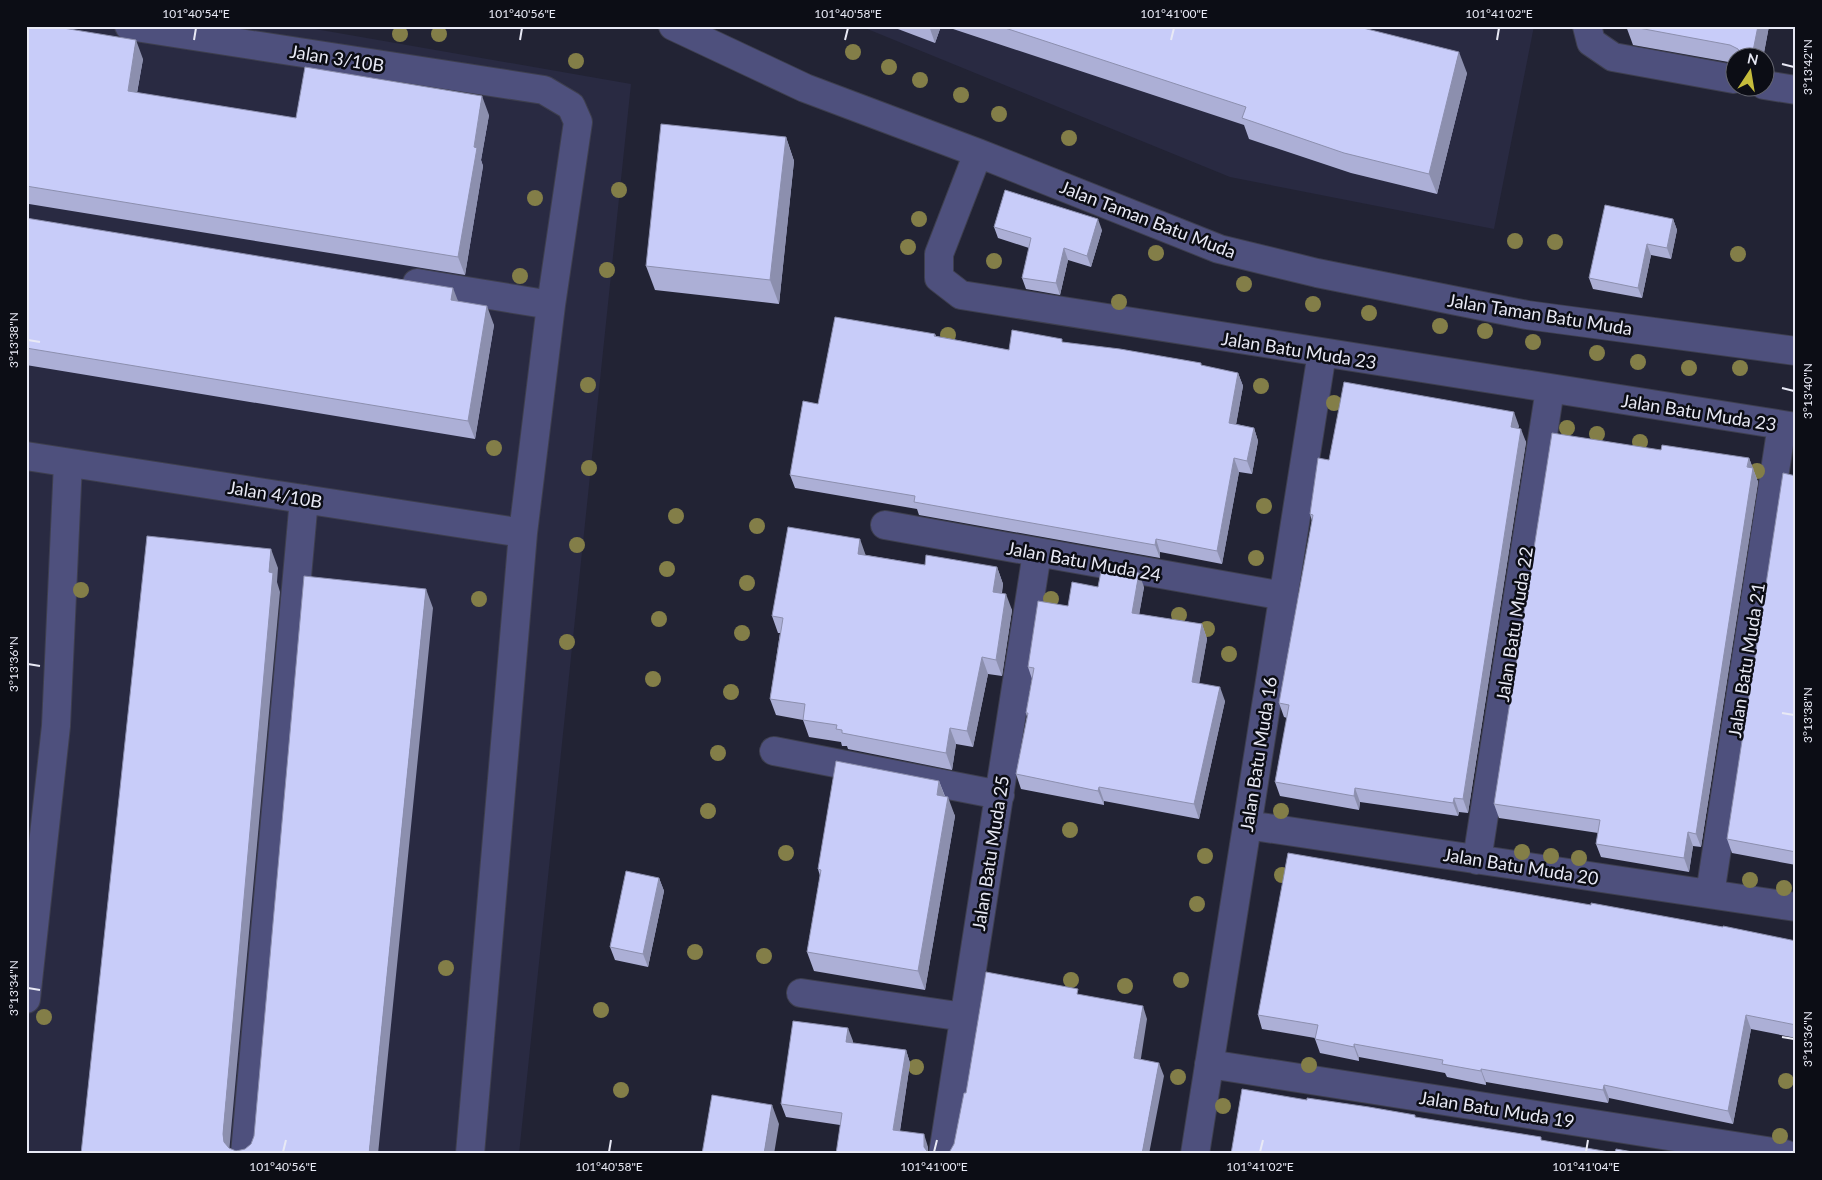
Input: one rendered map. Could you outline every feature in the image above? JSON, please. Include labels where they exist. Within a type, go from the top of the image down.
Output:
[{"type":"street","name":"Jalan 3/10B","points":[[129,26],[544,90],[571,106],[578,122],[551,305]]},
{"type":"street","name":"Jalan Taman Batu Muda","points":[[673,26],[805,88],[978,153],[1220,249],[1318,273],[1527,315],[1796,351]]},
{"type":"street","points":[[1587,26],[1591,42],[1613,57],[1724,77]]},
{"type":"street","points":[[1774,87],[1796,90]]},
{"type":"street","name":"Jalan Batu Muda 23","points":[[978,153],[939,254],[940,278],[960,295],[1789,426]]},
{"type":"street","points":[[396,280],[551,305],[523,533],[470,1154]]},
{"type":"street","name":"Jalan Batu Muda 16","points":[[1195,1154],[1322,353]]},
{"type":"street","name":"Jalan Batu Muda 22","points":[[1477,860],[1550,389]]},
{"type":"street","name":"Jalan Batu Muda 21","points":[[1710,894],[1789,426]]},
{"type":"street","name":"Jalan 4/10B","points":[[26,456],[523,533]]},
{"type":"street","points":[[26,999],[56,726],[68,462]]},
{"type":"street","points":[[245,1154],[304,499]]},
{"type":"street","name":"Jalan Batu Muda 24","points":[[885,525],[1284,596]]},
{"type":"street","name":"Jalan Batu Muda 25","points":[[943,1154],[1037,552]]},
{"type":"street","points":[[774,751],[1000,795]]},
{"type":"street","name":"Jalan Batu Muda 20","points":[[1247,825],[1796,907]]},
{"type":"street","points":[[801,993],[964,1017]]},
{"type":"street","name":"Jalan Batu Muda 19","points":[[1209,1064],[1785,1154]]},
{"type":"shaded area","points":[[26,26],[298,26],[631,84],[519,1154],[26,1154]]},
{"type":"shaded area","points":[[860,26],[1534,26],[1494,229],[1230,177]]},
{"type":"building","points":[[26,26],[51,26],[136,40],[128,91],[296,118],[305,67],[482,96],[474,147],[477,148],[458,257],[26,186]]},
{"type":"building","points":[[999,26],[1355,26],[1459,52],[1429,174],[1344,153],[1242,118],[1246,107]]},
{"type":"building","points":[[1628,26],[1758,26],[1754,48],[1736,48],[1730,45]]},
{"type":"building","points":[[661,124],[786,137],[770,280],[646,266]]},
{"type":"building","points":[[1005,190],[1098,219],[1087,256],[1064,248],[1056,283],[1022,278],[1031,238],[994,227]]},
{"type":"building","points":[[1605,205],[1673,219],[1667,248],[1647,244],[1638,288],[1589,278]]},
{"type":"building","points":[[26,218],[453,288],[451,300],[487,306],[468,421],[26,348]]},
{"type":"building","points":[[835,317],[935,334],[934,336],[1009,350],[1012,330],[1062,339],[1062,342],[1120,349],[1201,363],[1201,365],[1238,373],[1229,423],[1254,428],[1247,461],[1234,458],[1217,551],[1156,539],[1155,545],[914,502],[915,496],[790,475],[803,401],[818,404]]},
{"type":"building","points":[[1344,382],[1514,412],[1511,427],[1521,429],[1463,799],[1454,798],[1453,803],[1355,788],[1354,796],[1275,782],[1289,705],[1279,703],[1313,515],[1310,514],[1318,458],[1329,460]]},
{"type":"building","points":[[1552,433],[1661,450],[1662,445],[1749,458],[1747,467],[1753,468],[1696,834],[1688,832],[1684,858],[1596,844],[1600,820],[1494,804]]},
{"type":"building","points":[[1783,473],[1796,476],[1796,852],[1727,839]]},
{"type":"building","points":[[788,527],[860,539],[858,554],[925,565],[926,555],[997,567],[993,592],[1006,594],[996,660],[982,657],[967,731],[950,728],[946,753],[842,733],[842,730],[836,729],[837,725],[803,720],[805,704],[770,699],[783,618],[772,616]]},
{"type":"building","points":[[147,536],[271,549],[269,572],[273,573],[223,1134],[224,1142],[229,1148],[236,1151],[245,1149],[251,1144],[254,1136],[304,576],[426,589],[369,1154],[81,1154]]},
{"type":"building","points":[[1102,566],[1139,573],[1132,613],[1202,624],[1192,682],[1220,687],[1194,804],[1099,787],[1098,791],[1016,774],[1028,713],[1026,713],[1034,668],[1028,667],[1038,601],[1068,606],[1072,582],[1098,587]]},
{"type":"building","points":[[836,761],[939,781],[937,795],[948,797],[918,971],[807,952],[821,870],[818,869]]},
{"type":"building","points":[[1288,853],[1591,905],[1591,903],[1796,941],[1796,1025],[1746,1015],[1728,1111],[1604,1085],[1603,1090],[1481,1069],[1481,1071],[1442,1064],[1443,1060],[1354,1044],[1354,1047],[1315,1039],[1318,1025],[1258,1015]]},
{"type":"building","points":[[626,871],[659,878],[643,954],[610,947]]},
{"type":"building","points":[[986,972],[1078,989],[1077,994],[1143,1006],[1134,1058],[1159,1063],[1142,1154],[947,1154],[954,1144],[964,1093],[966,1093]]},
{"type":"building","points":[[793,1021],[848,1028],[846,1042],[906,1050],[893,1130],[924,1134],[924,1147],[929,1154],[836,1154],[842,1113],[781,1104]]},
{"type":"building","points":[[1242,1089],[1307,1100],[1307,1098],[1369,1107],[1415,1115],[1415,1117],[1541,1137],[1541,1140],[1615,1153],[1616,1149],[1644,1154],[1231,1154]]},
{"type":"building","points":[[712,1095],[772,1105],[764,1154],[702,1154]]}]
